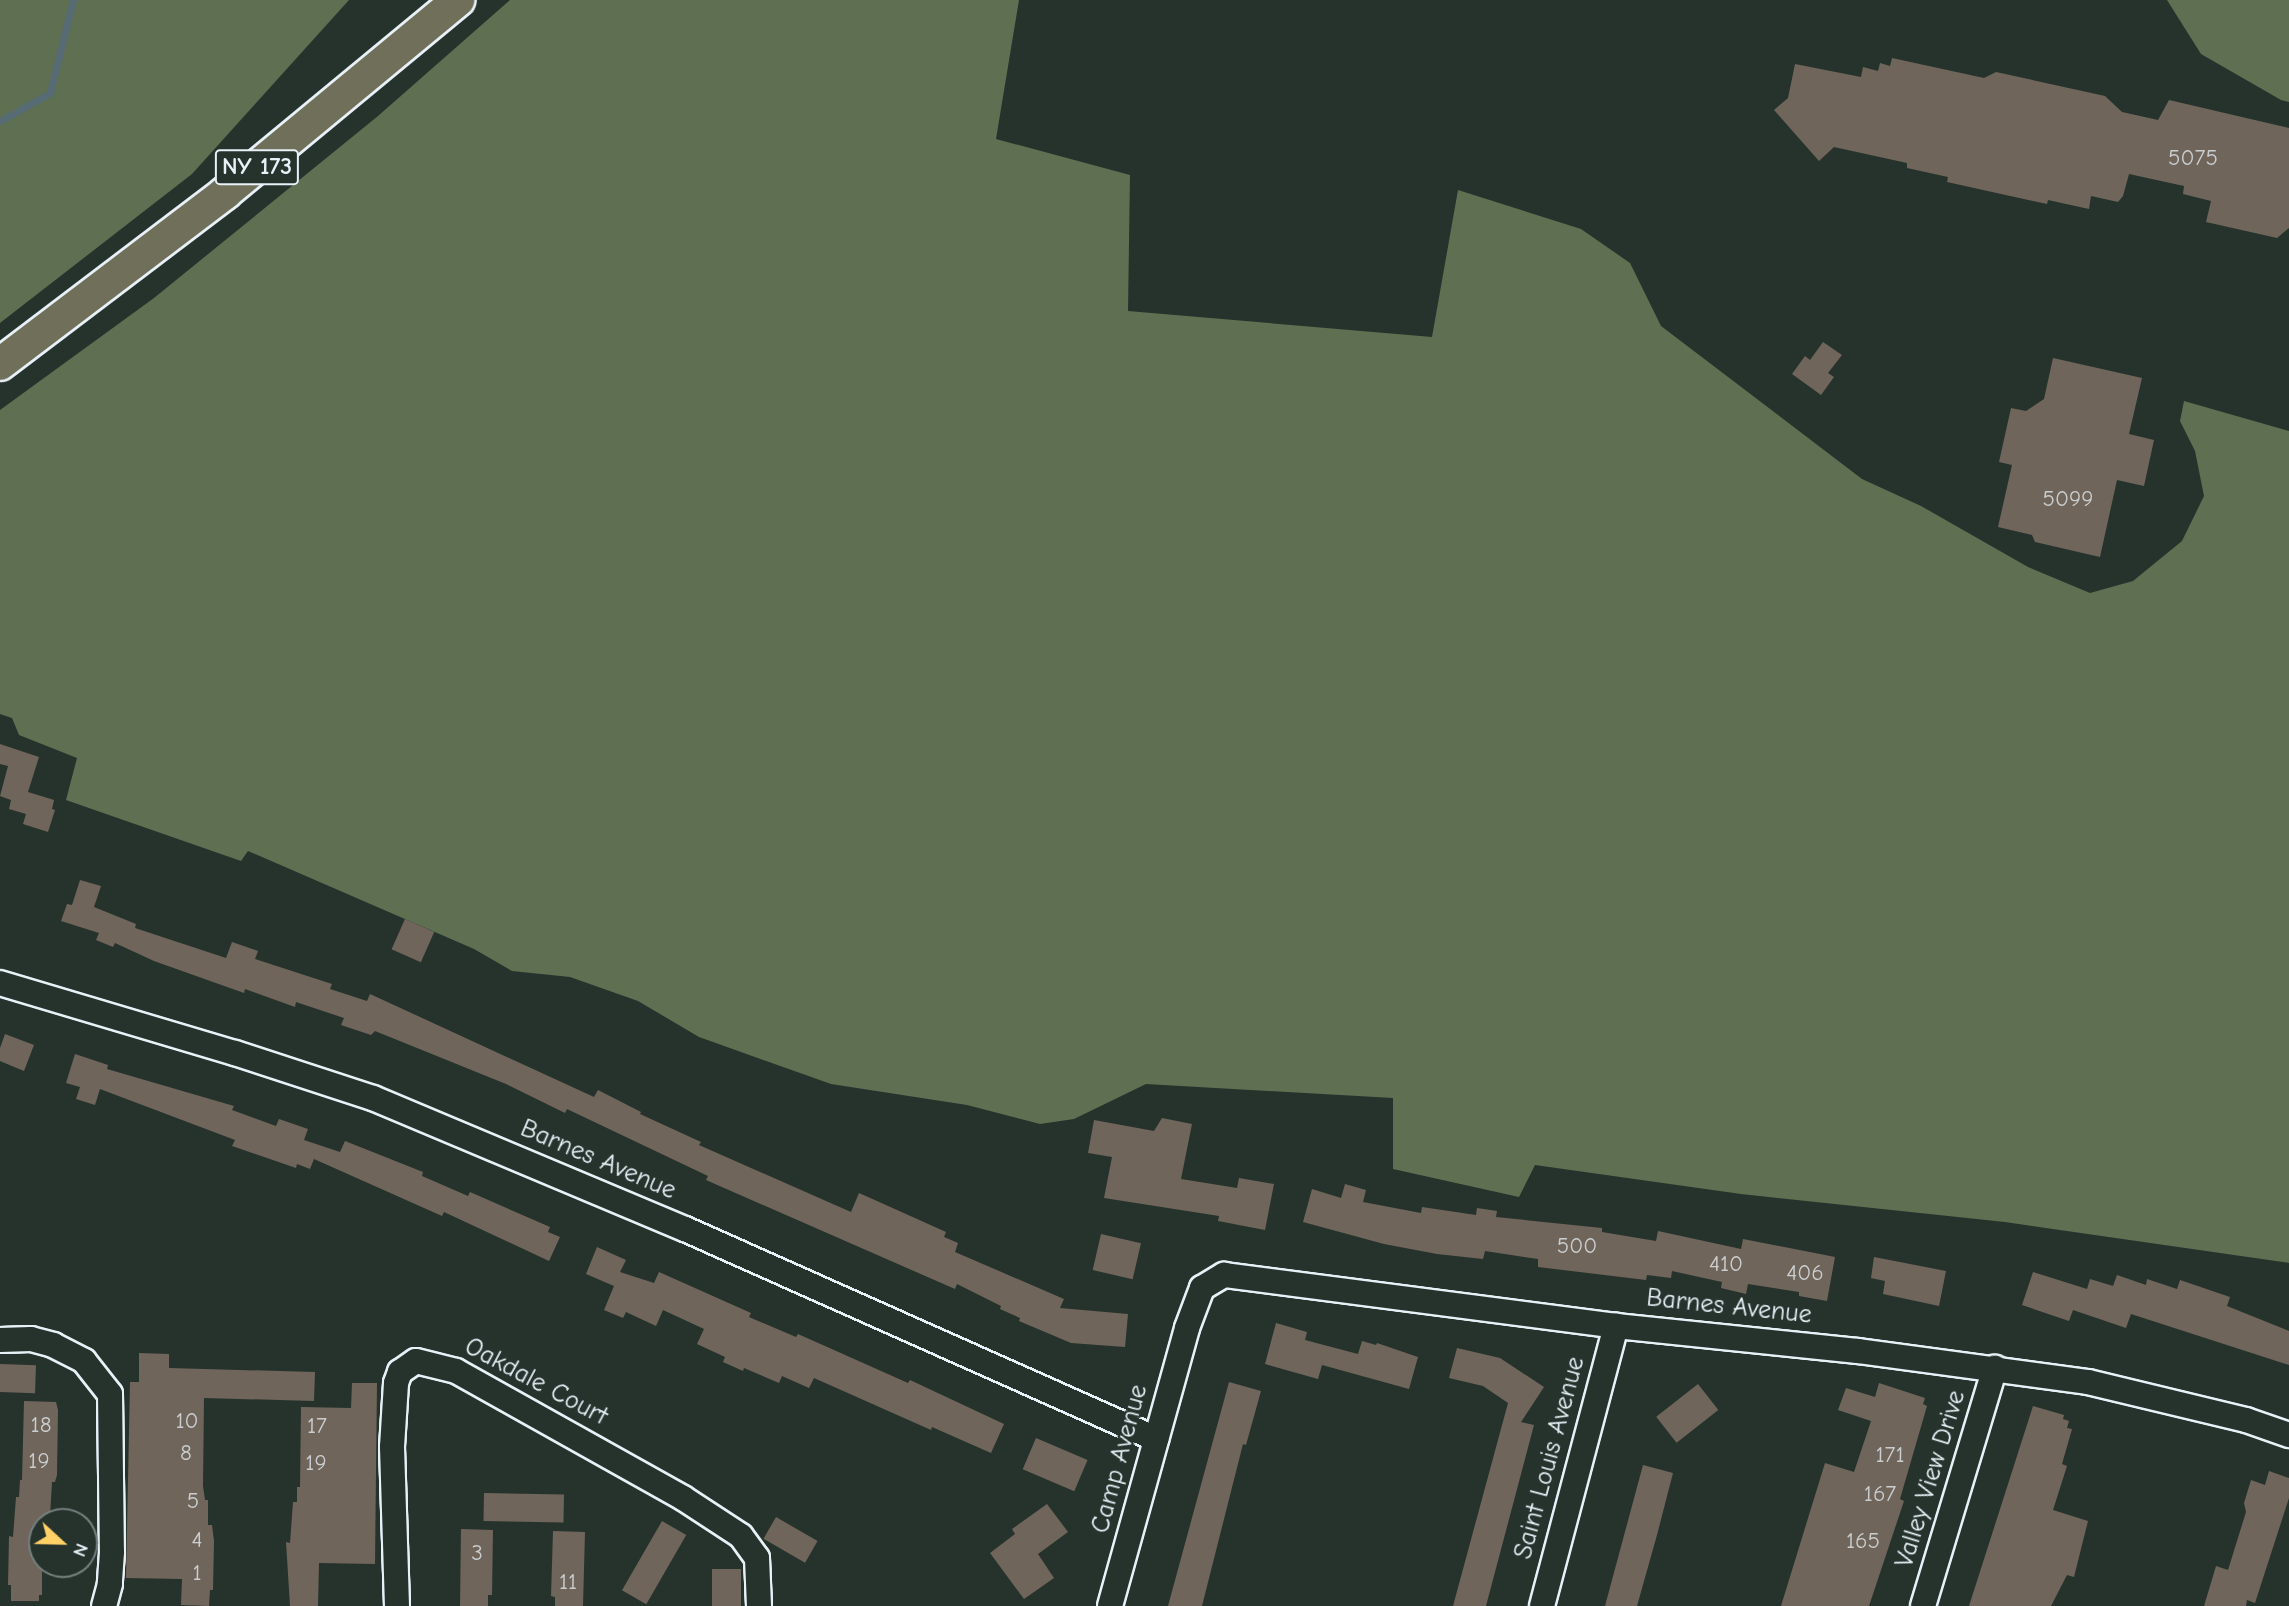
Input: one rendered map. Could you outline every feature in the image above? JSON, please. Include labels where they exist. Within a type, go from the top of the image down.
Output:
[{"type":"main road","name":"NY 173","points":[[0,364],[225,193],[458,0]]},
{"type":"street","name":"Barnes Avenue","points":[[0,983],[235,1053],[373,1098],[685,1229],[1156,1439]]},
{"type":"street","name":"Barnes Avenue","points":[[1187,1328],[1202,1287],[1224,1275],[1616,1326],[1995,1368],[2147,1394],[2246,1420],[2289,1435]]},
{"type":"street","name":"Saint Louis Avenue","points":[[1542,1606],[1616,1326]]},
{"type":"street","name":"Camp Avenue","points":[[1110,1606],[1187,1328]]},
{"type":"street","points":[[0,1340],[32,1339],[64,1350],[84,1361],[110,1394],[112,1552],[110,1584],[104,1606]]},
{"type":"street","name":"Oakdale Court","points":[[397,1606],[392,1447],[396,1383],[400,1372],[416,1361],[457,1371],[683,1498],[741,1536],[757,1558],[759,1606]]},
{"type":"street","name":"Valley View Drive","points":[[1923,1606],[1995,1368]]},
{"type":"green space","points":[[0,0],[349,0],[192,174],[0,323]]},
{"type":"green space","points":[[510,0],[1019,0],[996,139],[1130,175],[1128,311],[1432,337],[1458,190],[1581,229],[1630,263],[1661,326],[1862,479],[1921,506],[2028,567],[2090,593],[2133,581],[2182,541],[2204,496],[2195,451],[2180,421],[2184,401],[2289,431],[2289,1263],[2005,1222],[1741,1194],[1535,1165],[1519,1197],[1393,1169],[1393,1098],[1146,1084],[1074,1119],[1040,1124],[967,1105],[831,1084],[699,1037],[638,1001],[570,977],[512,971],[474,949],[248,851],[241,861],[66,800],[77,758],[19,735],[12,718],[0,714],[0,410],[154,298],[378,116]]},
{"type":"green space","points":[[2167,0],[2289,0],[2289,102],[2201,54]]},
{"type":"building","points":[[1892,58],[1984,78],[1996,72],[2105,96],[2122,112],[2158,120],[2169,100],[2289,128],[2289,228],[2277,238],[2206,222],[2211,201],[2183,194],[2184,186],[2129,174],[2123,196],[2118,202],[2091,196],[2089,209],[2048,200],[2047,204],[1947,182],[1948,177],[1907,168],[1907,163],[1834,147],[1819,161],[1774,110],[1788,98],[1795,64],[1861,77],[1863,67],[1878,71],[1880,63],[1890,66]]},
{"type":"building","points":[[1823,342],[1842,355],[1828,373],[1834,377],[1821,395],[1792,374],[1805,356],[1810,360]]},
{"type":"building","points":[[2053,358],[2142,378],[2129,434],[2154,440],[2144,486],[2117,480],[2100,557],[2035,542],[2032,535],[1998,527],[2012,465],[1999,462],[2011,408],[2026,411],[2044,399]]},
{"type":"building","points":[[0,744],[39,757],[28,792],[54,800],[52,809],[55,810],[48,832],[23,824],[26,814],[9,809],[11,800],[0,796],[8,766],[0,764]]},
{"type":"building","points":[[80,880],[101,886],[94,907],[136,924],[135,928],[226,958],[232,942],[258,951],[255,959],[332,984],[330,989],[367,1001],[370,994],[594,1097],[598,1090],[641,1112],[640,1114],[701,1142],[699,1145],[851,1212],[859,1193],[877,1201],[946,1232],[944,1237],[958,1243],[955,1252],[1064,1299],[1060,1308],[1128,1314],[1125,1347],[1071,1343],[1019,1321],[1020,1318],[1000,1309],[1001,1306],[957,1284],[955,1289],[706,1180],[708,1176],[567,1109],[565,1113],[506,1084],[375,1031],[371,1035],[341,1025],[344,1018],[296,1002],[295,1007],[245,989],[244,993],[154,961],[115,943],[113,947],[96,940],[99,933],[61,921],[67,904],[72,905]]},
{"type":"building","points":[[405,919],[434,932],[421,962],[392,949]]},
{"type":"building","points":[[5,1034],[34,1045],[24,1071],[0,1061],[0,1048]]},
{"type":"building","points":[[75,1054],[108,1065],[107,1069],[234,1106],[232,1110],[276,1126],[279,1119],[308,1129],[304,1140],[340,1152],[345,1141],[423,1172],[422,1176],[468,1196],[470,1192],[550,1227],[548,1232],[560,1237],[549,1261],[444,1212],[442,1216],[314,1159],[310,1169],[297,1164],[296,1168],[232,1146],[235,1140],[100,1089],[95,1105],[76,1099],[80,1087],[66,1083]]},
{"type":"building","points":[[1162,1118],[1192,1124],[1181,1179],[1237,1188],[1239,1178],[1274,1184],[1265,1230],[1218,1221],[1219,1216],[1104,1198],[1112,1157],[1088,1153],[1094,1120],[1154,1131]]},
{"type":"building","points":[[1345,1184],[1366,1190],[1363,1202],[1421,1213],[1422,1207],[1476,1215],[1477,1208],[1497,1211],[1496,1217],[1602,1228],[1602,1232],[1656,1241],[1658,1231],[1741,1249],[1743,1239],[1835,1257],[1827,1301],[1799,1296],[1799,1292],[1748,1284],[1746,1294],[1721,1288],[1722,1282],[1672,1271],[1671,1278],[1647,1275],[1646,1280],[1538,1267],[1538,1259],[1485,1251],[1483,1259],[1437,1254],[1384,1244],[1303,1222],[1312,1189],[1341,1198]]},
{"type":"building","points":[[1101,1234],[1141,1243],[1133,1279],[1093,1270]]},
{"type":"building","points":[[597,1247],[626,1260],[620,1272],[654,1283],[659,1272],[751,1313],[749,1317],[796,1337],[798,1334],[908,1383],[910,1380],[1004,1424],[991,1453],[932,1427],[931,1430],[814,1378],[809,1388],[782,1376],[779,1383],[744,1368],[743,1371],[723,1362],[725,1357],[697,1344],[704,1329],[663,1310],[656,1326],[626,1312],[623,1318],[604,1310],[614,1286],[586,1274]]},
{"type":"building","points":[[1874,1257],[1946,1271],[1939,1306],[1883,1294],[1885,1281],[1871,1278]]},
{"type":"building","points":[[2033,1272],[2087,1289],[2090,1279],[2113,1286],[2117,1275],[2146,1285],[2147,1279],[2177,1289],[2180,1280],[2230,1297],[2227,1306],[2289,1331],[2289,1365],[2131,1314],[2126,1328],[2073,1310],[2069,1321],[2022,1305]]},
{"type":"building","points":[[1276,1323],[1307,1332],[1305,1340],[1358,1354],[1362,1341],[1376,1345],[1377,1343],[1418,1357],[1409,1389],[1322,1365],[1318,1379],[1265,1364]]},
{"type":"building","points":[[1457,1348],[1500,1358],[1544,1387],[1521,1422],[1534,1425],[1486,1606],[1453,1606],[1508,1403],[1483,1386],[1449,1378]]},
{"type":"building","points":[[139,1353],[169,1354],[169,1368],[315,1372],[314,1401],[204,1398],[203,1486],[205,1500],[208,1500],[208,1525],[212,1525],[214,1541],[213,1590],[210,1590],[209,1606],[181,1605],[182,1579],[126,1578],[130,1382],[139,1382]]},
{"type":"building","points":[[0,1364],[36,1365],[35,1393],[0,1392]]},
{"type":"building","points":[[1229,1382],[1261,1391],[1246,1445],[1243,1444],[1202,1606],[1168,1606]]},
{"type":"building","points":[[352,1383],[377,1383],[375,1564],[319,1563],[318,1606],[290,1606],[286,1542],[290,1543],[293,1502],[297,1502],[297,1487],[300,1487],[301,1407],[351,1408]]},
{"type":"building","points":[[1879,1383],[1925,1398],[1923,1404],[1927,1406],[1900,1499],[1904,1501],[1869,1606],[1781,1606],[1825,1463],[1854,1472],[1871,1421],[1838,1410],[1846,1388],[1875,1397]]},
{"type":"building","points":[[1698,1384],[1718,1410],[1677,1443],[1656,1417]]},
{"type":"building","points":[[24,1401],[56,1402],[57,1475],[55,1482],[52,1482],[50,1508],[28,1508],[28,1578],[42,1578],[42,1595],[39,1595],[39,1601],[11,1601],[11,1585],[8,1585],[9,1536],[13,1537],[16,1497],[19,1497],[22,1480]]},
{"type":"building","points":[[2033,1406],[2064,1415],[2063,1419],[2069,1421],[2067,1428],[2072,1429],[2062,1464],[2067,1466],[2053,1510],[2088,1521],[2074,1577],[2067,1575],[2051,1606],[1969,1606]]},
{"type":"building","points":[[1036,1438],[1088,1460],[1074,1491],[1023,1469]]},
{"type":"building","points":[[1643,1465],[1673,1473],[1657,1535],[1637,1606],[1605,1606]]},
{"type":"building","points":[[2269,1471],[2289,1478],[2289,1498],[2255,1603],[2247,1600],[2246,1606],[2204,1606],[2216,1566],[2228,1570],[2246,1512],[2244,1503],[2251,1480],[2265,1485]]},
{"type":"building","points":[[484,1493],[564,1494],[563,1522],[484,1521]]},
{"type":"building","points":[[1047,1504],[1068,1532],[1038,1554],[1054,1578],[1024,1599],[990,1553],[1015,1534],[1012,1529]]},
{"type":"building","points":[[776,1517],[818,1541],[805,1563],[764,1539]]},
{"type":"building","points":[[662,1521],[686,1535],[646,1604],[622,1590]]},
{"type":"building","points":[[461,1529],[493,1530],[492,1595],[488,1595],[488,1606],[460,1606]]},
{"type":"building","points":[[553,1531],[585,1532],[583,1606],[555,1606],[555,1597],[551,1596]]},
{"type":"building","points":[[712,1569],[741,1569],[741,1606],[712,1606]]},
{"type":"waterway","points":[[0,121],[50,93],[73,0]]}]
